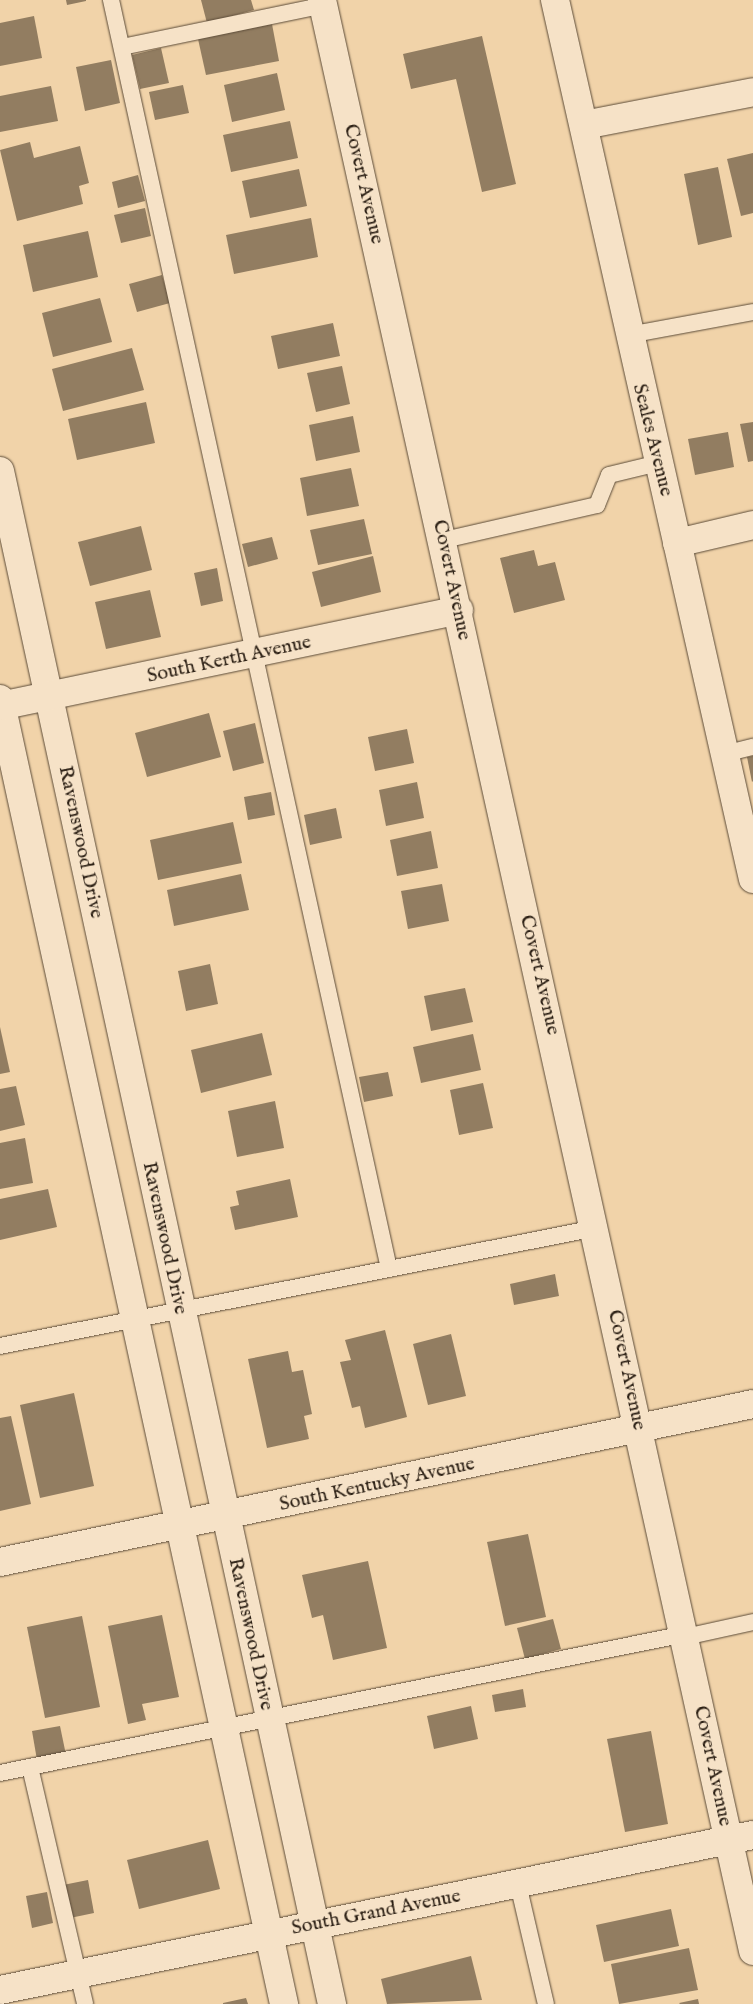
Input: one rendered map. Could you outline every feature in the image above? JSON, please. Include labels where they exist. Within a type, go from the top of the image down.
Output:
[{"type":"street","name":"Seales Avenue","points":[[555,0],[753,879]]},
{"type":"street","name":"Covert Avenue","points":[[323,3],[444,540],[685,1636],[741,1838],[753,1951]]},
{"type":"street","points":[[584,125],[753,92]]},
{"type":"street","name":"Ravenswood Drive","points":[[0,471],[332,2004]]},
{"type":"street","points":[[677,542],[753,526]]},
{"type":"street","name":"South Kerth Avenue","points":[[0,704],[254,654],[459,610]]},
{"type":"street","points":[[0,704],[134,1320],[182,1524],[267,1933],[284,2004]]},
{"type":"street","name":"South Kentucky Avenue","points":[[0,1562],[753,1404]]},
{"type":"street","name":"South Grand Avenue","points":[[0,1990],[267,1933],[741,1838]]},
{"type":"lane","points":[[111,0],[389,1269]]},
{"type":"lane","points":[[122,47],[323,3]]},
{"type":"lane","points":[[629,335],[753,312]]},
{"type":"lane","points":[[444,540],[597,506],[609,475],[659,463]]},
{"type":"lane","points":[[724,754],[753,747]]},
{"type":"lane","points":[[0,1346],[596,1228]]},
{"type":"lane","points":[[0,1773],[226,1730],[753,1622]]},
{"type":"lane","points":[[30,1767],[85,2004]]},
{"type":"lane","points":[[518,1884],[546,2004]]},
{"type":"building","points":[[66,0],[86,0],[86,1],[67,5]]},
{"type":"building","points":[[201,0],[251,0],[254,10],[207,23]]},
{"type":"building","points":[[34,16],[42,58],[0,66],[0,23]]},
{"type":"building","points":[[272,24],[279,61],[206,75],[198,39]]},
{"type":"building","points":[[482,36],[516,184],[482,192],[456,79],[411,89],[403,54]]},
{"type":"building","points":[[161,48],[169,83],[140,89],[132,55]]},
{"type":"building","points":[[111,60],[120,103],[85,111],[76,67]]},
{"type":"building","points":[[277,73],[285,110],[232,122],[224,85]]},
{"type":"building","points":[[183,85],[189,113],[155,120],[149,92]]},
{"type":"building","points":[[51,86],[58,121],[0,132],[0,96]]},
{"type":"building","points":[[290,121],[298,158],[231,172],[223,135]]},
{"type":"building","points":[[30,142],[34,158],[80,146],[89,183],[79,186],[83,204],[17,221],[0,150]]},
{"type":"building","points":[[753,153],[753,213],[741,216],[727,159]]},
{"type":"building","points":[[718,167],[732,237],[698,245],[684,174]]},
{"type":"building","points":[[299,169],[307,206],[250,218],[242,181]]},
{"type":"building","points":[[138,175],[145,201],[118,208],[112,182]]},
{"type":"building","points":[[145,208],[151,236],[121,243],[114,215]]},
{"type":"building","points":[[311,218],[318,257],[234,274],[226,235]]},
{"type":"building","points":[[88,231],[98,277],[33,292],[23,245]]},
{"type":"building","points":[[162,275],[170,303],[137,312],[129,284]]},
{"type":"building","points":[[100,298],[112,342],[53,357],[42,313]]},
{"type":"building","points":[[333,323],[340,356],[278,369],[271,336]]},
{"type":"building","points":[[132,348],[144,390],[63,411],[52,369]]},
{"type":"building","points":[[342,366],[350,404],[316,412],[307,373]]},
{"type":"building","points":[[146,402],[155,443],[77,460],[68,419]]},
{"type":"building","points":[[353,416],[360,452],[316,461],[309,425]]},
{"type":"building","points":[[753,422],[753,461],[748,462],[740,424]]},
{"type":"building","points":[[728,432],[734,467],[695,475],[688,439]]},
{"type":"building","points":[[351,468],[359,506],[307,516],[300,478]]},
{"type":"building","points":[[364,519],[372,554],[318,565],[310,530]]},
{"type":"building","points":[[141,526],[152,570],[90,586],[78,542]]},
{"type":"building","points":[[272,537],[278,559],[248,567],[242,544]]},
{"type":"building","points":[[534,550],[538,566],[555,562],[565,600],[514,613],[500,558]]},
{"type":"building","points":[[373,556],[381,592],[321,607],[312,572]]},
{"type":"building","points":[[217,568],[223,601],[201,606],[194,573]]},
{"type":"building","points":[[150,590],[161,637],[106,649],[95,602]]},
{"type":"building","points":[[209,713],[221,757],[147,777],[135,733]]},
{"type":"building","points":[[255,723],[264,763],[233,771],[223,731]]},
{"type":"building","points":[[407,729],[414,763],[375,771],[368,737]]},
{"type":"building","points":[[753,756],[753,781],[752,782],[747,757]]},
{"type":"building","points":[[417,782],[424,818],[386,826],[379,790]]},
{"type":"building","points":[[271,792],[275,815],[248,820],[244,797]]},
{"type":"building","points":[[336,808],[342,838],[310,845],[304,815]]},
{"type":"building","points":[[233,822],[242,863],[158,880],[150,840]]},
{"type":"building","points":[[431,831],[438,868],[397,876],[390,840]]},
{"type":"building","points":[[241,874],[249,910],[174,926],[167,890]]},
{"type":"building","points":[[442,884],[449,921],[408,929],[401,891]]},
{"type":"building","points":[[210,964],[218,1004],[186,1011],[178,971]]},
{"type":"building","points":[[465,988],[473,1022],[431,1031],[424,996]]},
{"type":"building","points":[[0,1027],[10,1072],[0,1074]]},
{"type":"building","points":[[262,1033],[272,1075],[201,1093],[191,1050]]},
{"type":"building","points":[[473,1034],[481,1070],[421,1083],[413,1047]]},
{"type":"building","points":[[388,1072],[393,1096],[364,1102],[359,1077]]},
{"type":"building","points":[[483,1083],[493,1128],[459,1135],[450,1090]]},
{"type":"building","points":[[16,1086],[25,1125],[0,1131],[0,1089]]},
{"type":"building","points":[[275,1101],[284,1148],[237,1157],[228,1111]]},
{"type":"building","points":[[25,1138],[33,1183],[0,1189],[0,1143]]},
{"type":"building","points":[[290,1179],[298,1217],[235,1230],[230,1207],[239,1205],[236,1191]]},
{"type":"building","points":[[48,1189],[57,1227],[0,1240],[0,1199]]},
{"type":"building","points":[[555,1274],[559,1296],[514,1305],[510,1284]]},
{"type":"building","points":[[385,1330],[407,1417],[365,1428],[360,1406],[352,1408],[340,1362],[351,1360],[345,1340]]},
{"type":"building","points":[[451,1334],[466,1396],[428,1405],[413,1344]]},
{"type":"building","points":[[288,1351],[292,1372],[303,1370],[312,1414],[304,1416],[309,1439],[267,1448],[248,1359]]},
{"type":"building","points":[[74,1393],[94,1486],[40,1498],[20,1405]]},
{"type":"building","points":[[11,1416],[31,1504],[0,1511],[0,1418]]},
{"type":"building","points":[[528,1534],[546,1617],[505,1626],[487,1542]]},
{"type":"building","points":[[368,1561],[387,1648],[333,1660],[323,1615],[312,1618],[302,1575]]},
{"type":"building","points":[[162,1615],[179,1697],[142,1704],[146,1720],[128,1724],[108,1626]]},
{"type":"building","points":[[82,1616],[100,1707],[45,1718],[27,1627]]},
{"type":"building","points":[[553,1619],[561,1649],[525,1659],[517,1628]]},
{"type":"building","points":[[523,1689],[526,1707],[495,1712],[492,1695]]},
{"type":"building","points":[[471,1706],[478,1739],[434,1749],[427,1716]]},
{"type":"building","points":[[60,1726],[66,1755],[37,1760],[32,1731]]},
{"type":"building","points":[[651,1731],[668,1824],[625,1832],[607,1739]]},
{"type":"building","points":[[208,1840],[220,1889],[139,1909],[127,1860]]},
{"type":"building","points":[[88,1880],[94,1913],[70,1918],[63,1885]]},
{"type":"building","points":[[47,1892],[53,1923],[32,1928],[26,1896]]},
{"type":"building","points":[[671,1909],[679,1946],[604,1962],[596,1925]]},
{"type":"building","points":[[689,1948],[698,1990],[619,2004],[611,1964]]},
{"type":"building","points":[[471,1956],[482,2000],[387,2004],[381,1979]]},
{"type":"building","points":[[246,1998],[248,2004],[223,2004],[223,2003]]},
{"type":"building","points":[[698,1999],[699,2004],[679,2003]]}]
